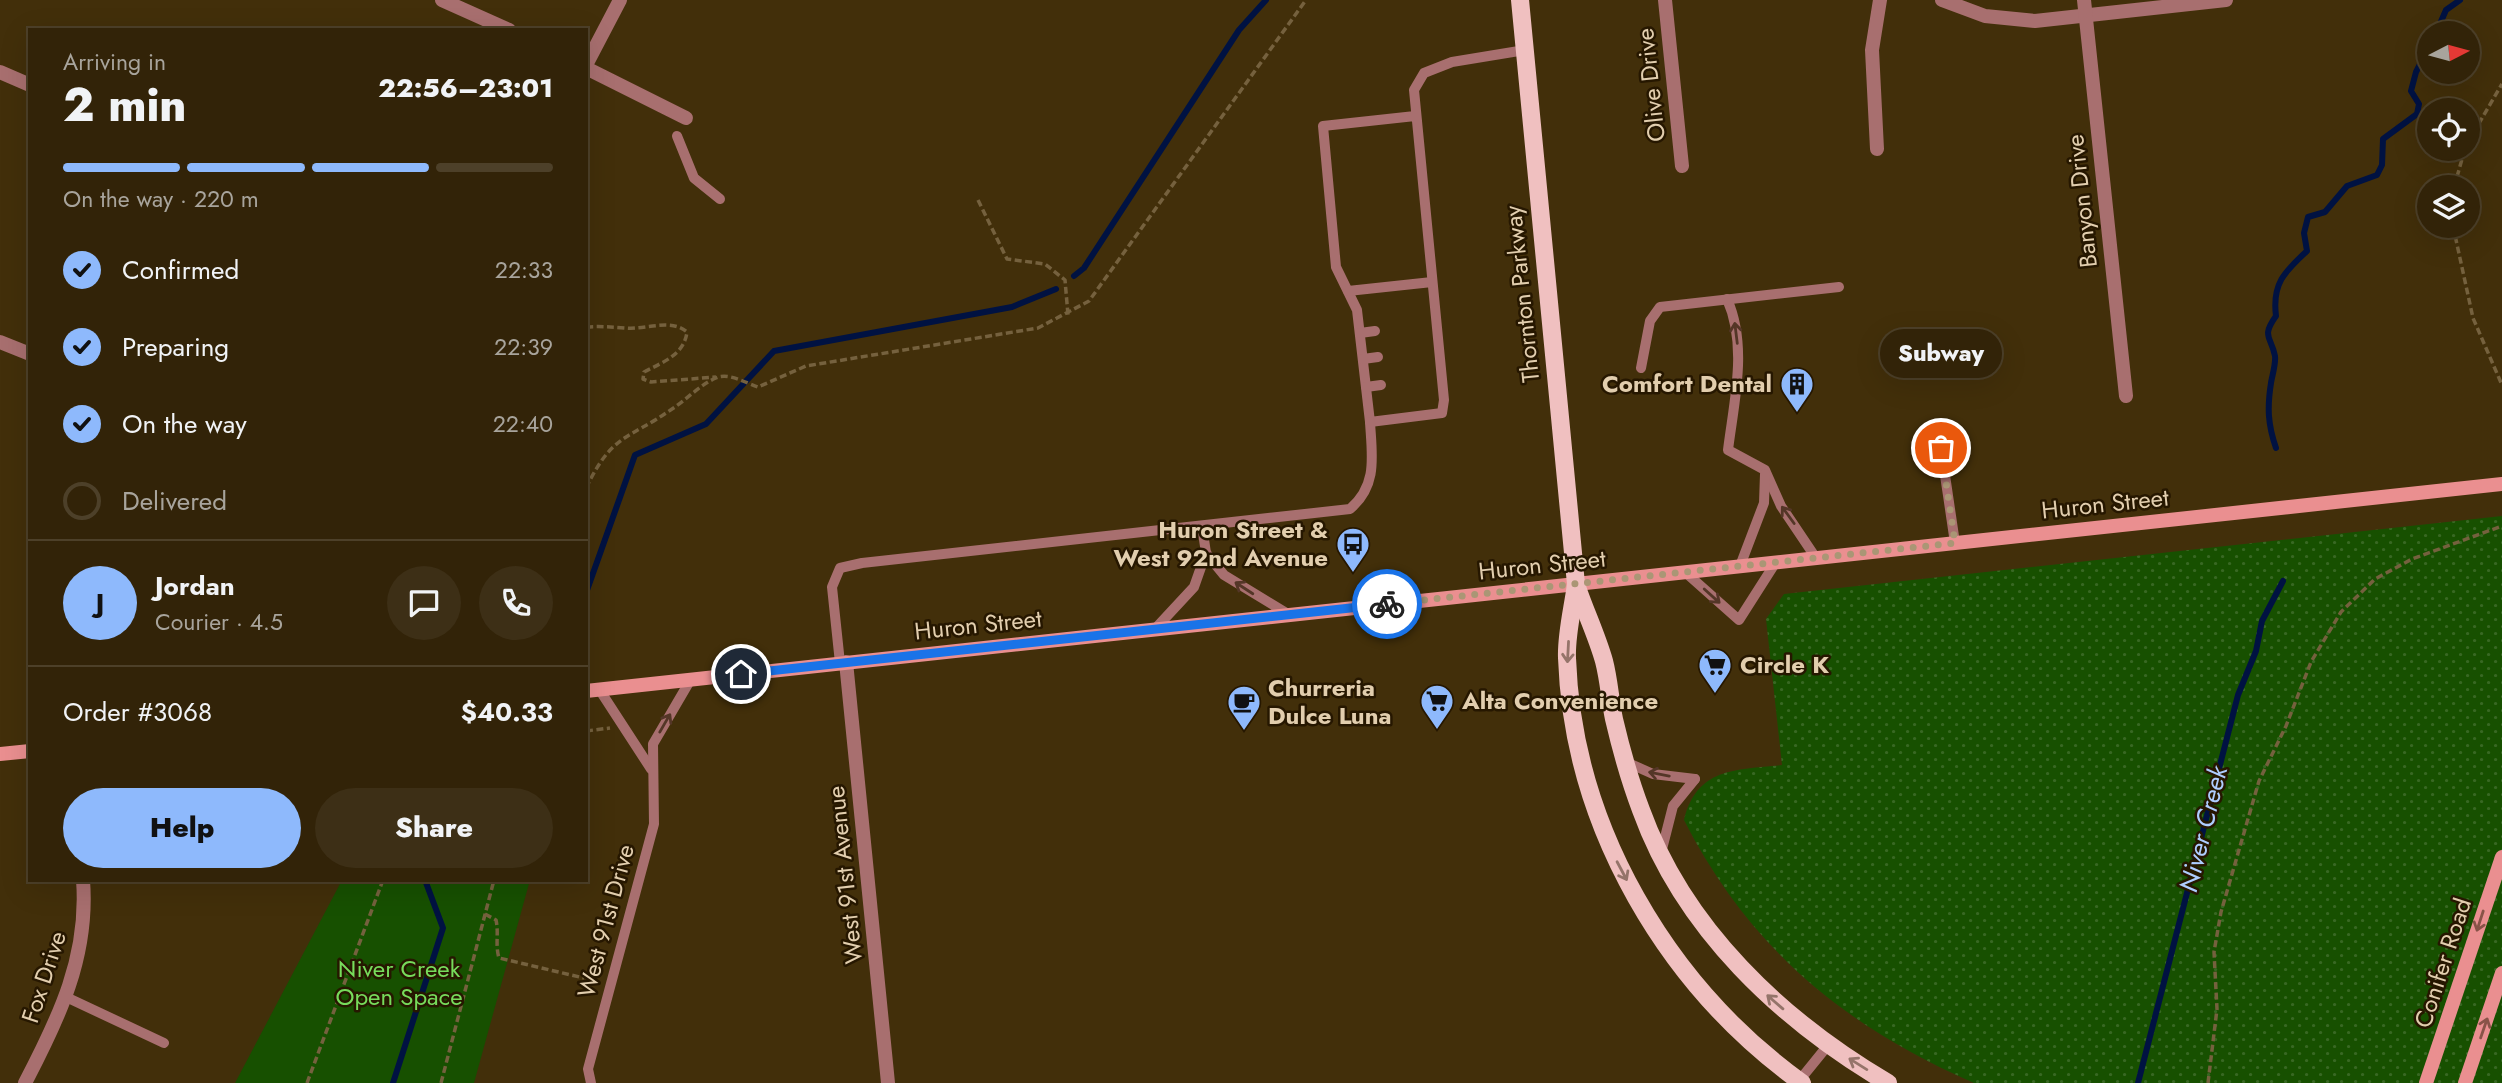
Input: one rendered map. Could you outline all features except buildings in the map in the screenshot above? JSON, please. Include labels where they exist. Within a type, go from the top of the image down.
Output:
[{"type":"main road","name":"Thornton Parkway","points":[[1520,0],[1576,584],[1567,656],[1572,703],[1586,772],[1612,852],[1652,924],[1704,995],[1740,1032],[1801,1082]]},
{"type":"main road","name":"Huron Street","points":[[592,690],[2502,484]]},
{"type":"main road","name":"Thornton Parkway","points":[[1576,584],[1604,661],[1626,762],[1641,811],[1660,856],[1688,902],[1767,995],[1829,1044],[1888,1083]]},
{"type":"main road","points":[[0,754],[28,751]]},
{"type":"main road","name":"Conifer Road","points":[[2426,1083],[2502,857]]},
{"type":"main road","points":[[2465,1083],[2502,973]]},
{"type":"street","points":[[442,0],[505,28]]},
{"type":"street","points":[[588,62],[620,0]]},
{"type":"street","name":"Olive Drive","points":[[1665,0],[1682,166]]},
{"type":"street","points":[[1877,149],[1872,50],[1880,0]]},
{"type":"street","points":[[1942,0],[1985,16],[2035,21],[2084,7],[2226,0]]},
{"type":"street","name":"Banyon Drive","points":[[2084,7],[2126,396]]},
{"type":"street","points":[[588,67],[686,118]]},
{"type":"street","points":[[0,72],[28,84]]},
{"type":"street","points":[[0,342],[28,354]]},
{"type":"street","name":"West 91st Avenue","points":[[843,663],[888,1083]]},
{"type":"street","name":"Fox Drive","points":[[25,1083],[66,997],[79,958],[85,923],[83,882]]},
{"type":"lane","points":[[1370,422],[1442,413],[1414,90],[1424,73],[1452,62],[1525,50]]},
{"type":"lane","points":[[843,663],[832,587],[840,568],[1350,509],[1363,498],[1371,477],[1370,422],[1357,310],[1336,267],[1323,126],[1415,116]]},
{"type":"lane","points":[[677,136],[694,177],[720,199]]},
{"type":"lane","points":[[1348,291],[1432,282]]},
{"type":"lane","points":[[1641,368],[1650,321],[1660,307],[1839,287]]},
{"type":"lane","points":[[1727,299],[1735,326],[1739,358],[1728,450],[1765,470],[1781,506],[1815,558]]},
{"type":"lane","points":[[1360,333],[1376,331]]},
{"type":"lane","points":[[1363,359],[1378,357]]},
{"type":"lane","points":[[1366,387],[1381,385]]},
{"type":"lane","points":[[1941,448],[1955,543]]},
{"type":"lane","points":[[1740,566],[1764,503],[1765,470]]},
{"type":"lane","points":[[1155,629],[1194,587],[1206,553],[1202,526]]},
{"type":"lane","points":[[1206,553],[1224,575],[1289,615]]},
{"type":"lane","points":[[1685,572],[1739,620],[1776,562]]},
{"type":"lane","name":"West 91st Drive","points":[[591,1083],[588,1069],[654,824],[651,769],[653,744],[691,679]]},
{"type":"lane","points":[[592,690],[622,726],[651,769]]},
{"type":"lane","points":[[1626,762],[1653,774],[1695,779],[1673,806],[1660,856]]},
{"type":"lane","points":[[66,997],[164,1043]]},
{"type":"lane","points":[[1801,1082],[1829,1044]]},
{"type":"path","points":[[588,327],[666,325],[684,328],[687,332],[686,344],[678,353],[644,372],[643,379],[650,382],[718,377],[732,378],[758,387],[806,366],[1038,328],[1068,315],[1088,301],[1306,0]]},
{"type":"path","points":[[2480,122],[2502,85]]},
{"type":"path","points":[[978,200],[1007,259],[1045,264],[1065,280],[1068,315]]},
{"type":"path","points":[[2456,238],[2473,318],[2502,385]]},
{"type":"path","points":[[588,484],[601,457],[618,440],[661,416],[718,377]]},
{"type":"path","points":[[2208,1083],[2217,1009],[2214,952],[2221,912],[2259,781],[2286,726],[2311,662],[2342,612],[2375,579],[2425,554],[2502,526]]},
{"type":"path","points":[[588,732],[622,726]]},
{"type":"path","points":[[307,1083],[382,882]]},
{"type":"path","points":[[441,1083],[493,882]]},
{"type":"path","points":[[485,914],[496,920],[495,946],[499,958],[584,978]]},
{"type":"green space","points":[[2502,516],[2502,1083],[1974,1083],[1883,1036],[1805,978],[1770,944],[1738,907],[1710,866],[1684,820],[1698,790],[1709,781],[1734,771],[1782,765],[1766,619],[1784,594]]},
{"type":"green space","name":"Niver Creek Open Space","points":[[341,882],[529,882],[474,1083],[235,1083]]},
{"type":"waterway","points":[[1074,276],[1084,268],[1239,30],[1266,0]]},
{"type":"waterway","name":"Niver Creek","points":[[2441,21],[2446,10],[2460,0]]},
{"type":"waterway","name":"Niver Creek","points":[[2276,448],[2271,432],[2269,408],[2275,356],[2268,333],[2276,316],[2278,287],[2286,272],[2307,251],[2304,233],[2308,217],[2325,212],[2347,186],[2377,175],[2382,165],[2383,139],[2417,114],[2419,104],[2411,91],[2417,70]]},
{"type":"waterway","points":[[588,587],[635,455],[706,424],[774,351],[1012,307],[1056,289]]},
{"type":"waterway","name":"Niver Creek","points":[[2138,1083],[2238,695],[2256,651],[2262,621],[2283,581]]},
{"type":"waterway","points":[[393,1083],[443,928],[426,882]]},
{"type":"way so far","points":[[1387,604],[1955,543],[1941,448]]},
{"type":"place","name":"Comfort Dental","points":[[1797,414]]},
{"type":"place","name":"Subway","points":[[1941,448]]},
{"type":"place","name":"Huron Street & West 92nd Avenue","points":[[1353,574]]},
{"type":"place","name":"Circle K","points":[[1715,695]]},
{"type":"place","name":"Alta Convenience","points":[[1437,731]]},
{"type":"place","name":"Churreria Dulce Luna","points":[[1244,732]]},
{"type":"route","points":[[741,674],[1387,604]]}]
